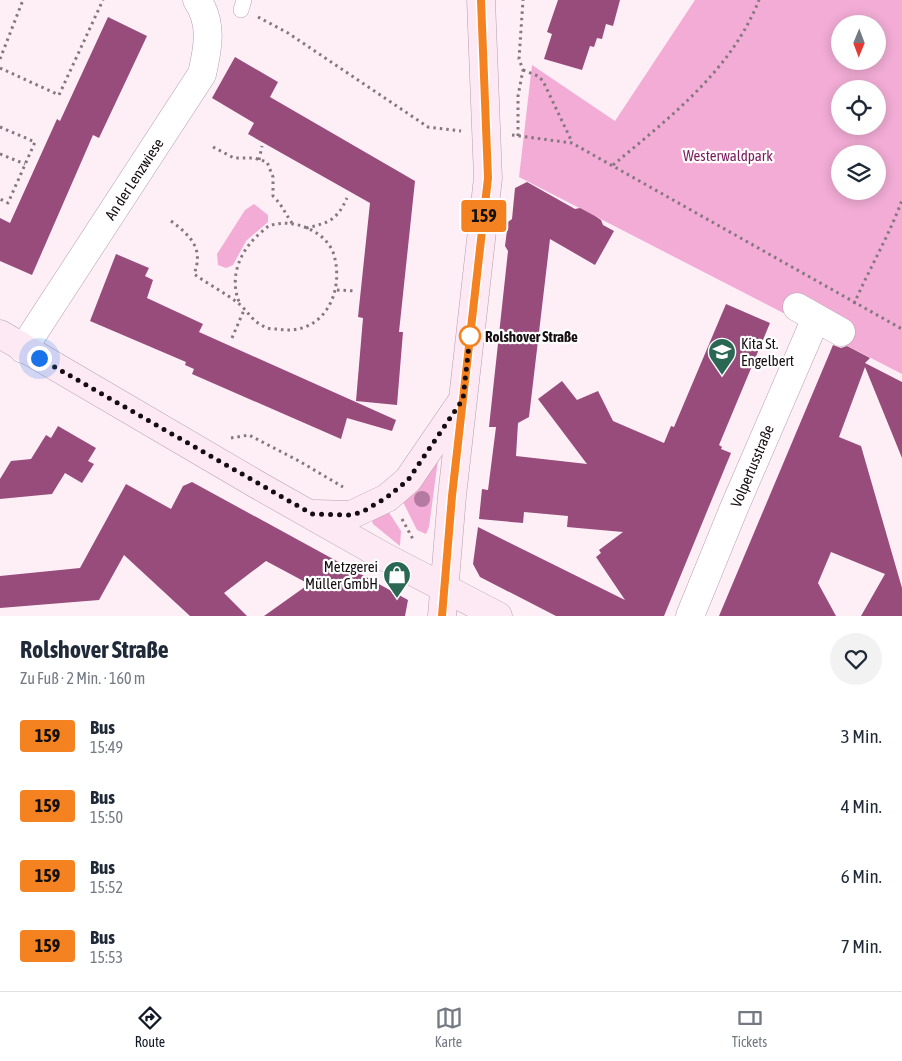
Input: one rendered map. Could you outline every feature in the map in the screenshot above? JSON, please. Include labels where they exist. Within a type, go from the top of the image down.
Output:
[{"type":"street","name":"An der Lenzwiese","points":[[22,349],[202,74],[210,40],[204,10],[197,0]]},
{"type":"street","points":[[442,616],[463,399],[488,178],[481,0]]},
{"type":"street","name":"Volpertusstraße","points":[[690,616],[734,508],[807,313],[841,332]]},
{"type":"street","points":[[0,334],[22,349],[312,514],[498,616]]},
{"type":"street","points":[[312,514],[351,515],[362,512],[386,498],[408,480],[463,399]]},
{"type":"path","points":[[0,58],[23,0]]},
{"type":"path","points":[[0,68],[59,95],[103,0]]},
{"type":"path","points":[[524,0],[519,59],[522,70],[518,96],[518,136],[572,143],[854,303],[902,328]]},
{"type":"path","points":[[613,165],[684,106],[722,62],[740,36],[759,0]]},
{"type":"path","points":[[242,5],[288,33],[428,127],[469,131]]},
{"type":"path","points":[[522,70],[538,76],[543,81],[572,143]]},
{"type":"path","points":[[0,127],[35,142],[8,203],[0,199]]},
{"type":"path","points":[[260,160],[262,146]]},
{"type":"path","points":[[213,147],[234,158],[267,162],[273,177],[273,196],[285,208],[286,214],[293,224]]},
{"type":"path","points":[[0,154],[25,164]]},
{"type":"path","points":[[306,228],[325,224],[340,214],[347,198]]},
{"type":"path","points":[[854,303],[866,275],[885,241],[902,200]]},
{"type":"path","points":[[171,221],[184,231],[198,250],[198,264],[194,274],[240,304]]},
{"type":"path","points":[[288,222],[306,228],[314,230],[332,247],[338,270],[337,290],[328,311],[308,326],[288,331],[264,327],[249,317],[236,295],[235,277],[240,258],[250,242],[268,226],[288,222]]},
{"type":"path","points":[[337,290],[355,291]]},
{"type":"path","points":[[232,338],[244,310]]},
{"type":"path","points":[[229,439],[249,435],[299,460],[317,476],[350,491],[362,512]]},
{"type":"green space","name":"Westerwaldpark","points":[[695,0],[902,0],[902,374],[519,177],[532,65],[615,121]]},
{"type":"green space","points":[[254,204],[268,215],[268,222],[246,241],[233,265],[226,268],[218,265],[217,254],[245,210]]},
{"type":"green space","points":[[438,460],[429,527],[426,534],[417,530],[402,500]]},
{"type":"green space","points":[[388,511],[401,531],[400,546],[373,524],[372,521]]},
{"type":"building","points":[[558,0],[620,0],[613,26],[606,24],[602,39],[597,38],[594,47],[590,46],[582,70],[544,59],[552,34],[547,32]]},
{"type":"building","points":[[108,17],[147,36],[99,138],[93,135],[32,275],[0,261],[0,218],[10,223],[57,119],[60,121]]},
{"type":"building","points":[[235,57],[278,82],[270,97],[415,181],[399,332],[403,332],[397,405],[356,401],[363,318],[358,317],[370,203],[248,134],[254,123],[212,98]]},
{"type":"building","points":[[527,182],[575,209],[580,208],[595,216],[601,220],[603,225],[614,231],[595,265],[550,239],[529,417],[518,423],[516,456],[587,464],[538,399],[562,381],[577,400],[598,391],[613,421],[664,443],[671,426],[674,427],[726,304],[770,323],[719,445],[722,447],[721,449],[731,453],[664,616],[556,616],[480,577],[473,564],[478,527],[625,600],[596,557],[601,553],[599,550],[623,532],[567,527],[568,516],[524,512],[523,523],[479,519],[482,489],[488,490],[496,427],[489,427],[508,251],[505,246],[508,222],[512,219],[515,188]]},
{"type":"building","points":[[116,254],[149,268],[145,276],[153,280],[147,298],[203,324],[199,332],[396,420],[392,431],[347,418],[341,439],[192,374],[194,369],[185,365],[186,362],[90,321]]},
{"type":"building","points":[[833,345],[841,348],[847,346],[870,358],[865,363],[902,382],[902,458],[865,367],[839,437],[861,446],[902,588],[902,616],[861,616],[885,574],[831,552],[818,583],[836,616],[719,616]]},
{"type":"building","points":[[58,426],[96,448],[88,461],[94,464],[82,483],[65,473],[52,494],[0,499],[0,479],[11,461],[31,459],[46,435],[51,438]]},
{"type":"building","points":[[192,482],[408,600],[405,616],[264,616],[309,584],[266,561],[224,593],[247,616],[190,616],[124,555],[99,600],[0,608],[0,576],[80,568],[126,484],[171,509],[183,486]]},
{"type":"bus line","name":"159","points":[[442,616],[452,496],[488,178],[481,0]]},
{"type":"place","name":"Rolshover Straße","points":[[470,336]]},
{"type":"place","name":"Kita St. Engelbert","points":[[722,376]]},
{"type":"place","name":"Metzgerei Müller GmbH","points":[[397,599]]},
{"type":"route","points":[[39,358],[256,484],[312,514],[351,515],[362,512],[386,498],[408,480],[433,446],[463,399],[470,336]]}]
